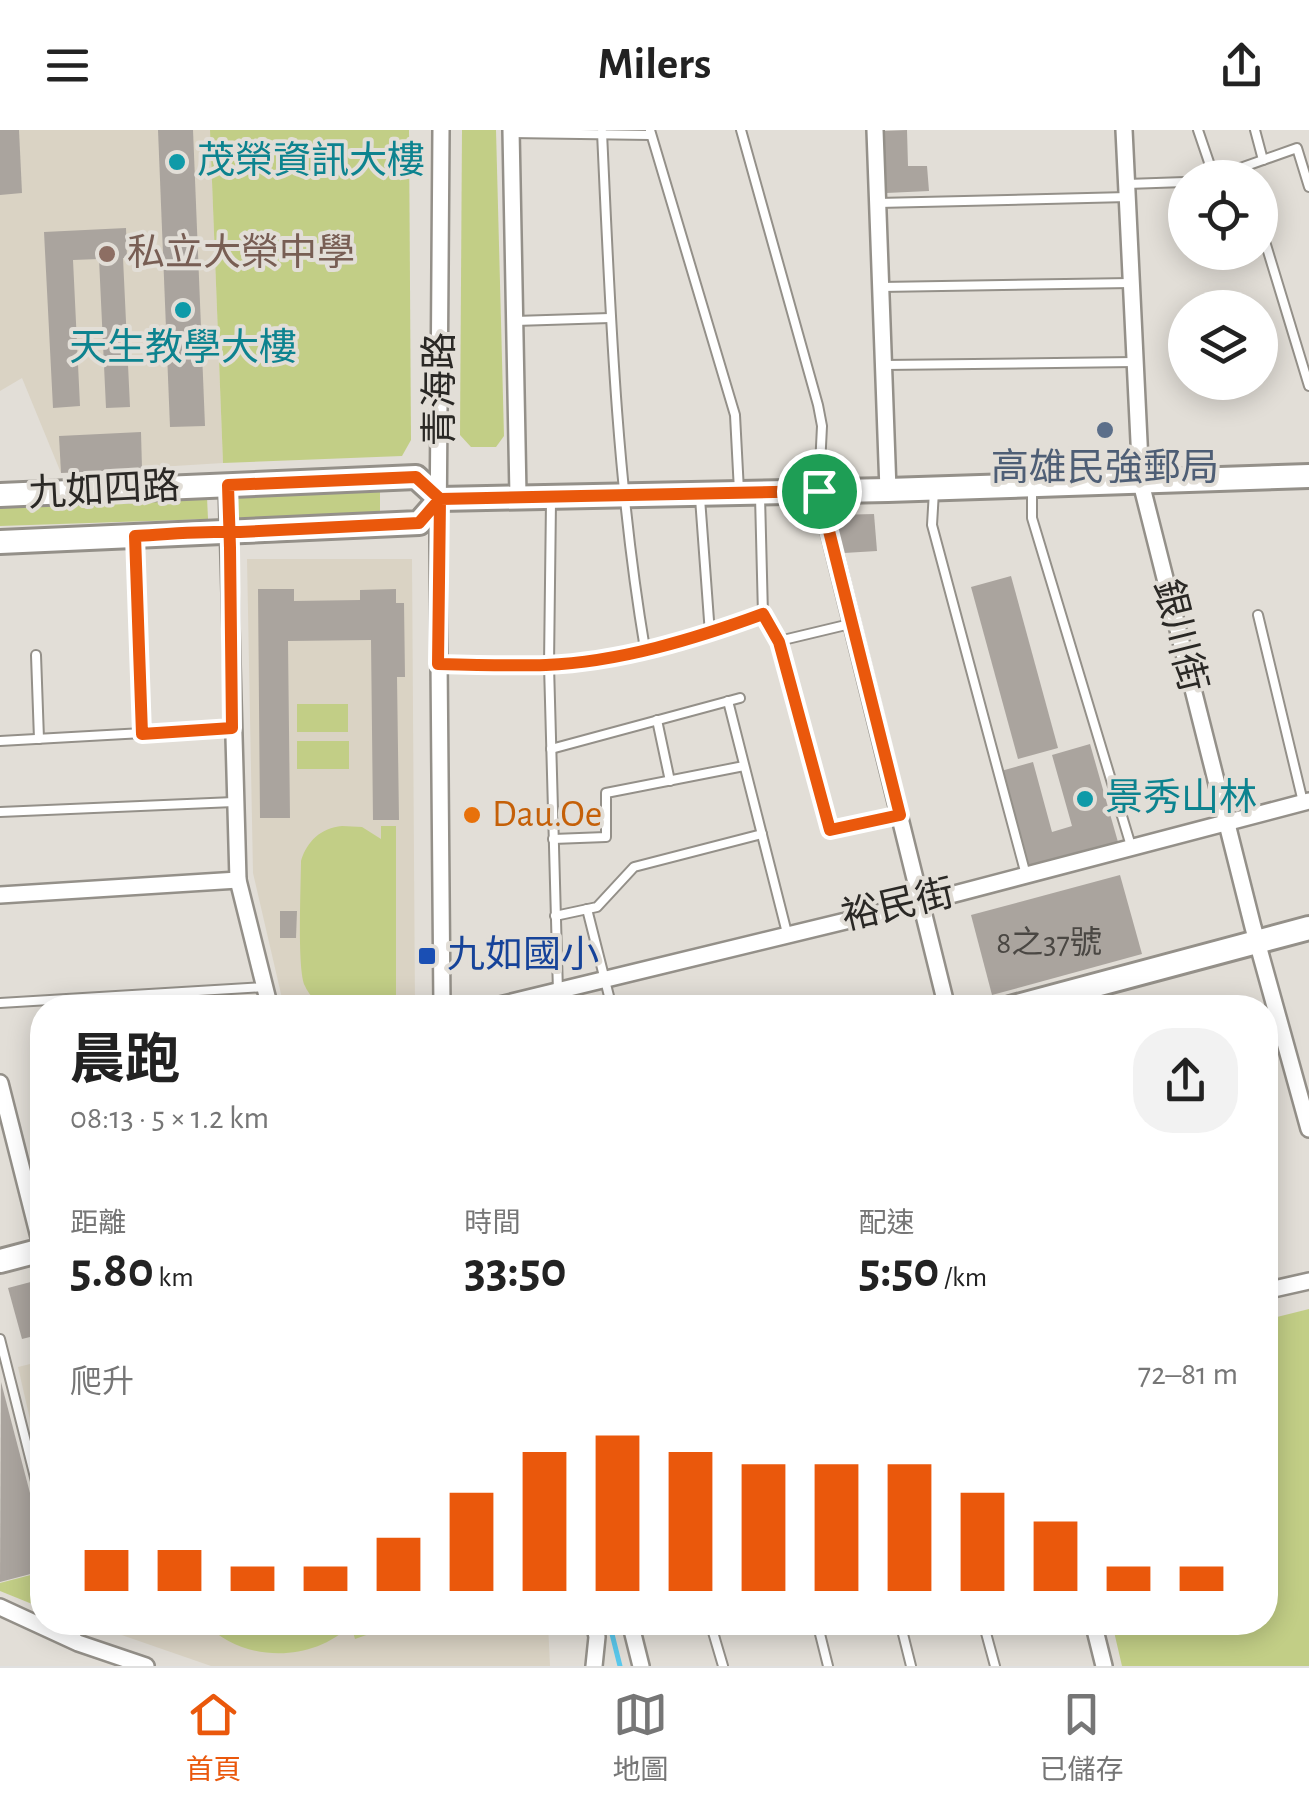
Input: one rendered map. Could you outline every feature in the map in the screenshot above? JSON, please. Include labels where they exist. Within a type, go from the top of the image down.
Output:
[{"type":"street","name":"青海路","points":[[441,130],[438,664],[442,995]]},
{"type":"street","points":[[875,130],[888,490]]},
{"type":"street","name":"銀川街","points":[[1124,130],[1141,482],[1273,995]]},
{"type":"street","points":[[511,132],[518,496]]},
{"type":"street","name":"九如四路","points":[[0,495],[416,477],[440,499],[1309,476]]},
{"type":"street","points":[[228,485],[238,880],[267,995]]},
{"type":"street","points":[[819,491],[944,995]]},
{"type":"street","name":"九如四路","points":[[0,542],[419,523],[440,499]]},
{"type":"street","name":"裕民街","points":[[544,995],[1306,801]]},
{"type":"street","points":[[0,895],[238,880]]},
{"type":"street","points":[[1059,995],[1309,928]]},
{"type":"street","name":"銀川街","points":[[1278,1013],[1309,1130]]},
{"type":"street","points":[[0,1082],[6,1130],[30,1210]]},
{"type":"street","points":[[0,1262],[30,1253]]},
{"type":"street","points":[[1278,1288],[1309,1281]]},
{"type":"street","points":[[0,1607],[30,1621]]},
{"type":"street","points":[[61,1635],[146,1666]]},
{"type":"street","points":[[594,1666],[597,1635]]},
{"type":"street","points":[[633,1635],[641,1666]]},
{"type":"street","points":[[1096,1635],[1104,1666]]},
{"type":"lane","points":[[741,130],[818,405],[822,426],[819,491]]},
{"type":"lane","points":[[1198,130],[1208,160]]},
{"type":"lane","points":[[1255,130],[1263,160],[1298,148],[1309,187]]},
{"type":"lane","points":[[511,132],[650,132],[735,415],[749,491],[763,614],[779,642],[830,830],[900,815]]},
{"type":"lane","points":[[602,132],[610,318],[624,494],[645,649]]},
{"type":"lane","points":[[878,204],[1127,191],[1168,185]]},
{"type":"lane","points":[[1274,270],[1309,386]]},
{"type":"lane","points":[[881,287],[1131,283]]},
{"type":"lane","points":[[516,321],[610,318]]},
{"type":"lane","points":[[884,365],[1135,362]]},
{"type":"lane","points":[[1032,486],[1032,518],[1131,847]]},
{"type":"lane","points":[[934,488],[932,524],[1026,875]]},
{"type":"lane","points":[[700,493],[710,634]]},
{"type":"lane","points":[[551,495],[551,749],[558,992]]},
{"type":"lane","points":[[135,536],[142,734]]},
{"type":"lane","points":[[438,664],[550,665],[710,634],[763,614]]},
{"type":"lane","points":[[1258,615],[1306,801]]},
{"type":"lane","points":[[779,642],[850,624]]},
{"type":"lane","points":[[36,654],[39,739]]},
{"type":"lane","points":[[551,749],[740,698]]},
{"type":"lane","points":[[728,701],[787,932]]},
{"type":"lane","points":[[658,720],[670,780]]},
{"type":"lane","points":[[0,741],[232,728]]},
{"type":"lane","points":[[553,839],[606,837],[606,793],[744,766]]},
{"type":"lane","points":[[0,812],[234,802]]},
{"type":"lane","points":[[555,916],[597,907],[634,867],[762,834]]},
{"type":"lane","points":[[588,909],[608,995]]},
{"type":"lane","points":[[142,995],[265,988]]},
{"type":"lane","points":[[0,1003],[30,1003]]},
{"type":"lane","points":[[0,1339],[30,1458]]},
{"type":"lane","points":[[76,1635],[78,1643]]},
{"type":"lane","points":[[714,1635],[723,1666]]},
{"type":"lane","points":[[820,1635],[828,1666]]},
{"type":"lane","points":[[903,1635],[911,1666]]},
{"type":"lane","points":[[987,1635],[995,1666]]},
{"type":"shaded area","name":"私立大榮中學","points":[[0,130],[210,130],[223,463],[61,473],[22,378],[0,391]]},
{"type":"shaded area","points":[[247,559],[412,559],[415,995],[281,995],[253,873]]},
{"type":"shaded area","points":[[30,1364],[30,1420],[18,1367]]},
{"type":"shaded area","points":[[122,1635],[549,1635],[550,1666],[211,1666]]},
{"type":"green space","points":[[210,130],[409,130],[411,440],[402,456],[223,463]]},
{"type":"green space","points":[[462,130],[496,130],[504,436],[496,447],[471,447],[460,435]]},
{"type":"green space","points":[[380,492],[380,515],[236,518],[236,495]]},
{"type":"green space","points":[[207,497],[208,519],[0,526],[0,504]]},
{"type":"green space","points":[[297,704],[348,704],[348,732],[297,732]]},
{"type":"green space","points":[[297,741],[349,741],[349,769],[297,769]]},
{"type":"green space","points":[[381,826],[396,826],[396,995],[310,995],[305,986],[300,946],[301,861],[307,847],[328,829],[362,827],[381,839]]},
{"type":"green space","points":[[1309,1309],[1309,1666],[1122,1666],[1115,1635],[1278,1635],[1278,1317]]},
{"type":"green space","points":[[30,1575],[30,1603],[0,1591],[0,1583]]},
{"type":"green space","points":[[338,1635],[298,1652],[278,1653],[238,1646],[221,1636]]},
{"type":"building","points":[[0,130],[19,130],[22,193],[0,195]]},
{"type":"building","name":"天生教學大樓","points":[[158,130],[193,130],[205,426],[170,427]]},
{"type":"building","points":[[907,130],[908,166],[927,166],[929,191],[886,193],[883,131]]},
{"type":"building","points":[[126,228],[127,258],[123,258],[130,407],[106,408],[99,259],[73,260],[80,406],[53,408],[44,232]]},
{"type":"building","points":[[141,432],[142,469],[61,473],[59,436]]},
{"type":"building","points":[[874,514],[877,551],[844,553],[834,515]]},
{"type":"building","points":[[1011,576],[1058,748],[1018,759],[971,587]]},
{"type":"building","points":[[258,589],[294,589],[294,601],[360,600],[360,590],[396,589],[396,603],[404,603],[405,677],[397,677],[399,820],[373,820],[371,640],[288,641],[290,818],[260,818]]},
{"type":"building","name":"景秀山林","points":[[1090,744],[1118,842],[1028,867],[1001,771],[1033,762],[1052,832],[1072,826],[1052,755]]},
{"type":"building","points":[[1120,875],[1142,954],[992,995],[971,915]]},
{"type":"building","points":[[280,911],[297,911],[296,938],[280,938]]},
{"type":"building","points":[[30,1282],[30,1337],[22,1339],[8,1288]]},
{"type":"building","points":[[1,1382],[30,1493],[30,1574],[0,1582]]},
{"type":"waterway","points":[[612,1635],[620,1666]]},
{"type":"place","name":"茂榮資訊大樓","points":[[177,162]]},
{"type":"place","name":"私立大榮中學","points":[[107,254]]},
{"type":"place","name":"天生教學大樓","points":[[183,310]]},
{"type":"place","name":"高雄民強郵局","points":[[1105,430]]},
{"type":"place","name":"景秀山林","points":[[1085,799]]},
{"type":"place","name":"Dau.Oe","points":[[472,815]]},
{"type":"place","name":"九如國小","points":[[427,956]]},
{"type":"route","points":[[819,491],[440,499],[416,477],[228,485],[229,532],[230,548],[232,728],[142,734],[135,536],[206,532],[218,533],[229,532],[240,532],[419,523],[440,499],[438,664],[550,665],[710,634],[763,614],[779,642],[830,830],[900,815],[819,491]]}]
